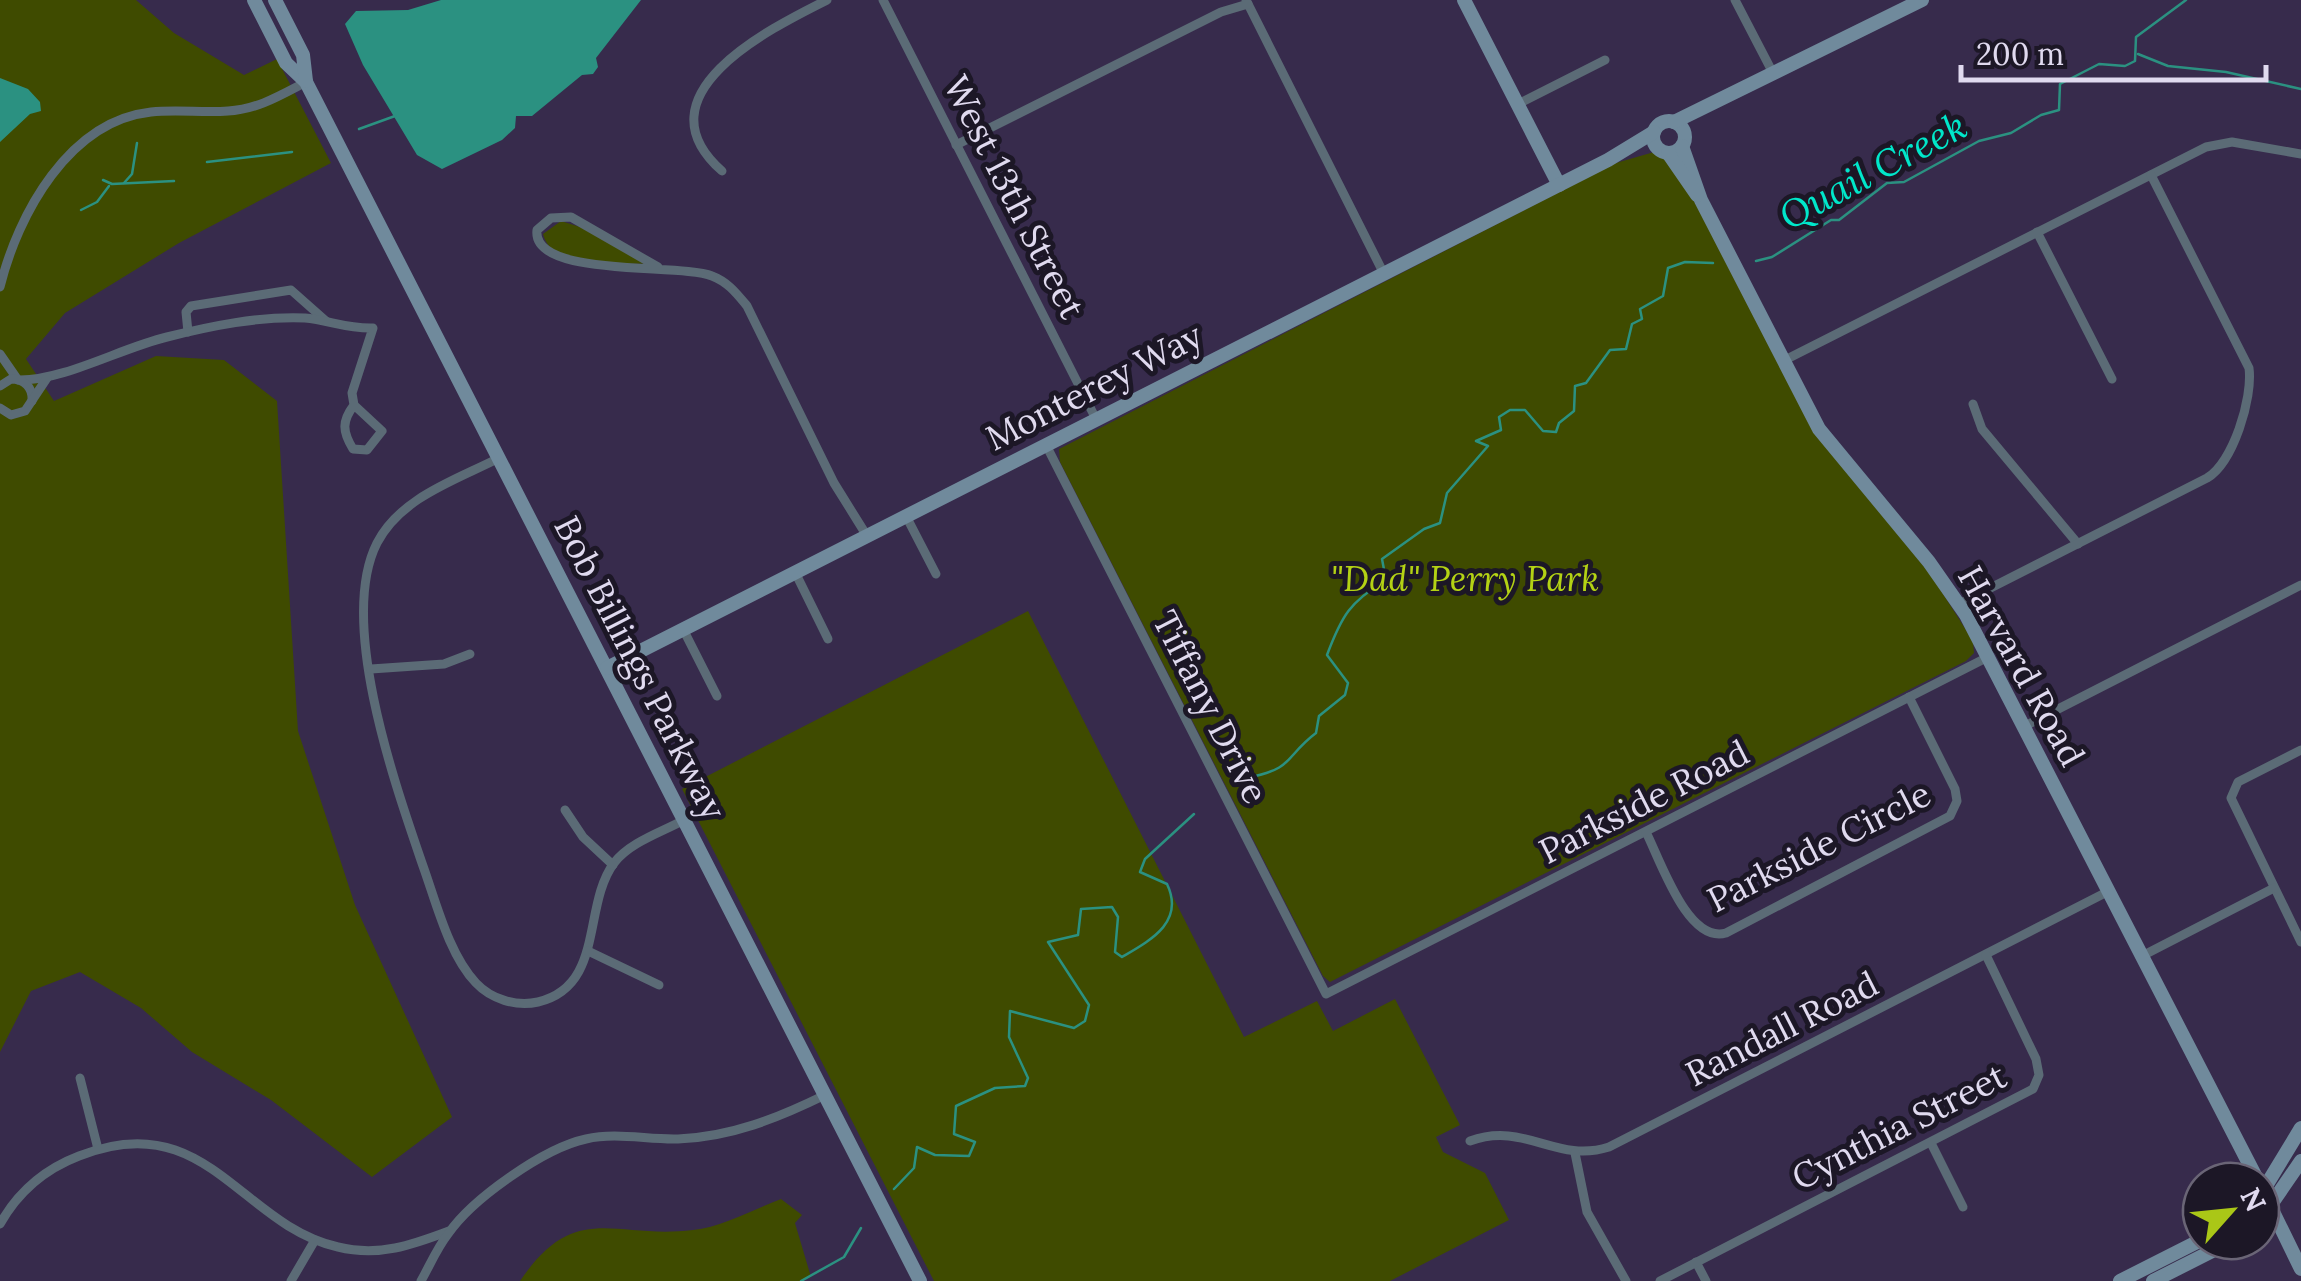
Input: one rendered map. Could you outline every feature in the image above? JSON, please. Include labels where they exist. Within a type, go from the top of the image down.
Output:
[{"type":"street","name":"Bob Billings Parkway","points":[[254,0],[286,63],[306,82],[920,1281]]},
{"type":"street","name":"Bob Billings Parkway","points":[[275,0],[303,55],[306,82]]},
{"type":"street","points":[[722,171],[704,154],[697,135],[696,112],[706,84],[760,35],[827,0]]},
{"type":"street","name":"West 13th Street","points":[[883,0],[1096,419]]},
{"type":"street","points":[[1464,0],[1559,185]]},
{"type":"street","points":[[1734,0],[1774,75]]},
{"type":"street","points":[[1673,146],[1674,122],[1922,0]]},
{"type":"street","points":[[956,145],[1247,2],[1384,274]]},
{"type":"street","points":[[1518,104],[1605,60]]},
{"type":"street","points":[[0,287],[12,252],[47,184],[63,160],[96,132],[151,112],[242,109],[306,82]]},
{"type":"street","points":[[1673,146],[1725,100]]},
{"type":"street","name":"Monterey Way","points":[[607,668],[1608,160],[1664,122],[1674,122]]},
{"type":"street","points":[[1654,132],[1673,146]]},
{"type":"street","points":[[1784,361],[2199,150],[2224,142],[2301,154]]},
{"type":"street","name":"Monterey Way","points":[[1608,160],[1673,146]]},
{"type":"street","name":"Harvard Road","points":[[1673,146],[1834,451],[1959,604],[2247,1161]]},
{"type":"street","points":[[1959,604],[2219,470],[2250,376],[2151,175]]},
{"type":"street","points":[[658,266],[571,217],[551,218],[538,230],[536,239],[551,256],[612,266],[658,266],[712,276],[741,298],[834,483],[867,536]]},
{"type":"street","points":[[2038,232],[2112,379]]},
{"type":"street","points":[[188,332],[186,312],[192,306],[291,290],[324,314],[327,322]]},
{"type":"street","points":[[0,386],[46,378],[107,354],[188,332],[267,320],[327,322],[348,328],[372,328],[354,382],[354,405],[344,418],[344,434],[353,448],[367,450],[382,431],[354,405]]},
{"type":"street","points":[[0,359],[31,392],[31,404]]},
{"type":"street","points":[[0,417],[14,415],[31,404],[46,378]]},
{"type":"street","points":[[1973,404],[1982,428],[2078,544]]},
{"type":"street","points":[[0,408],[14,415]]},
{"type":"street","name":"Tiffany Drive","points":[[1046,445],[1326,994]]},
{"type":"street","points":[[499,458],[410,504],[379,539],[365,592],[371,669],[394,782],[440,912],[470,977],[496,998],[539,1002],[574,980],[588,951],[612,865],[634,846],[684,820]]},
{"type":"street","points":[[906,516],[936,574]]},
{"type":"street","points":[[795,572],[828,639]]},
{"type":"street","points":[[2023,728],[2301,585]]},
{"type":"street","points":[[683,629],[717,696]]},
{"type":"street","points":[[371,669],[444,664],[470,654]]},
{"type":"street","name":"Parkside Road","points":[[1326,994],[1988,657]]},
{"type":"street","name":"Parkside Circle","points":[[1646,832],[1694,925],[1704,933],[1726,933],[1793,899],[1944,821],[1954,811],[1956,790],[1909,698]]},
{"type":"street","points":[[2301,750],[2238,782],[2231,794],[2233,808],[2301,942]]},
{"type":"street","points":[[565,810],[583,837],[612,865]]},
{"type":"street","points":[[2140,957],[2274,888]]},
{"type":"street","name":"Randall Road","points":[[1576,1154],[1598,1151],[1626,1139],[2108,892]]},
{"type":"street","points":[[588,951],[659,985]]},
{"type":"street","name":"Cynthia Street","points":[[1660,1281],[2026,1094],[2037,1082],[2036,1059],[1986,955]]},
{"type":"street","points":[[80,1078],[98,1149]]},
{"type":"street","points":[[422,1281],[449,1231],[524,1168],[574,1142],[599,1136],[675,1139],[726,1133],[782,1116],[824,1095]]},
{"type":"street","points":[[2279,1161],[2301,1128]]},
{"type":"street","points":[[1470,1141],[1514,1134],[1576,1154],[1578,1185],[1587,1212],[1626,1281]]},
{"type":"street","points":[[1931,1143],[1963,1207]]},
{"type":"street","points":[[0,1224],[35,1181],[68,1160],[98,1149],[151,1146],[192,1156],[315,1240],[379,1251],[449,1231]]},
{"type":"street","points":[[2281,1191],[2301,1160]]},
{"type":"street","name":"Harvard Road","points":[[2281,1238],[2301,1270]]},
{"type":"street","points":[[292,1281],[315,1240]]},
{"type":"street","points":[[2120,1281],[2181,1250]]},
{"type":"street","points":[[2154,1281],[2193,1261]]},
{"type":"street","points":[[1696,1262],[1706,1281]]},
{"type":"green space","points":[[0,0],[136,0],[174,33],[244,75],[277,59],[331,163],[179,243],[65,313],[26,359],[54,401],[156,356],[224,360],[277,401],[298,731],[355,905],[452,1117],[372,1177],[271,1100],[192,1052],[141,1008],[80,972],[31,991],[0,1052]]},
{"type":"green space","name":"\"Dad\" Perry Park","points":[[1654,152],[1671,163],[1705,219],[1819,438],[1931,575],[1973,641],[1974,653],[1966,661],[1330,982],[1323,976],[1060,462],[1059,449],[1616,163]]},
{"type":"green space","points":[[561,221],[583,228],[645,264],[586,262],[558,253],[543,234]]},
{"type":"green space","points":[[1028,611],[1244,1037],[1317,1001],[1333,1031],[1395,999],[1460,1125],[1436,1137],[1443,1152],[1485,1173],[1509,1220],[1390,1281],[934,1281],[682,789]]},
{"type":"green space","points":[[781,1199],[802,1215],[795,1223],[811,1277],[801,1281],[520,1281],[540,1256],[579,1231],[693,1230],[726,1222]]},
{"type":"shaded area","points":[[441,0],[641,0],[596,58],[598,67],[593,74],[582,75],[532,116],[516,116],[515,128],[502,140],[442,169],[417,155],[363,65],[345,24],[356,11],[408,10]]},
{"type":"shaded area","points":[[0,78],[28,89],[40,102],[41,111],[30,114],[0,142]]},
{"type":"waterway","name":"Quail Creek","points":[[1756,261],[1772,257],[1831,220],[1839,220],[1887,183],[1904,182],[1979,141],[2011,133],[2041,115],[2059,110],[2060,84],[2099,64],[2125,66],[2135,61],[2136,37],[2186,0]]},
{"type":"waterway","points":[[2138,54],[2168,66],[2226,72],[2301,89]]},
{"type":"waterway","points":[[359,129],[395,116]]},
{"type":"waterway","points":[[124,183],[132,174],[137,143]]},
{"type":"waterway","points":[[207,162],[292,152]]},
{"type":"waterway","points":[[103,180],[112,184],[174,181]]},
{"type":"waterway","points":[[81,210],[97,202],[109,186]]},
{"type":"waterway","name":"Quail Creek","points":[[1247,778],[1288,761],[1316,733],[1319,716],[1345,695],[1348,683],[1327,655],[1337,630],[1355,603],[1386,580],[1382,559],[1424,529],[1440,523],[1447,493],[1488,446],[1476,441],[1501,430],[1499,417],[1510,410],[1525,410],[1543,431],[1556,432],[1559,423],[1574,411],[1575,386],[1586,383],[1610,350],[1626,349],[1632,324],[1642,319],[1640,309],[1663,296],[1668,268],[1685,262],[1713,263]]},
{"type":"waterway","name":"Quail Creek","points":[[894,1189],[914,1168],[917,1147],[935,1155],[969,1156],[975,1142],[954,1134],[956,1106],[995,1088],[1025,1086],[1028,1078],[1009,1037],[1010,1011],[1074,1028],[1085,1021],[1089,1005],[1048,942],[1078,935],[1081,909],[1112,907],[1118,917],[1115,952],[1122,957],[1162,928],[1172,909],[1167,884],[1140,872],[1145,859],[1194,814]]},
{"type":"waterway","name":"Quail Creek","points":[[801,1281],[844,1257],[861,1228]]}]
